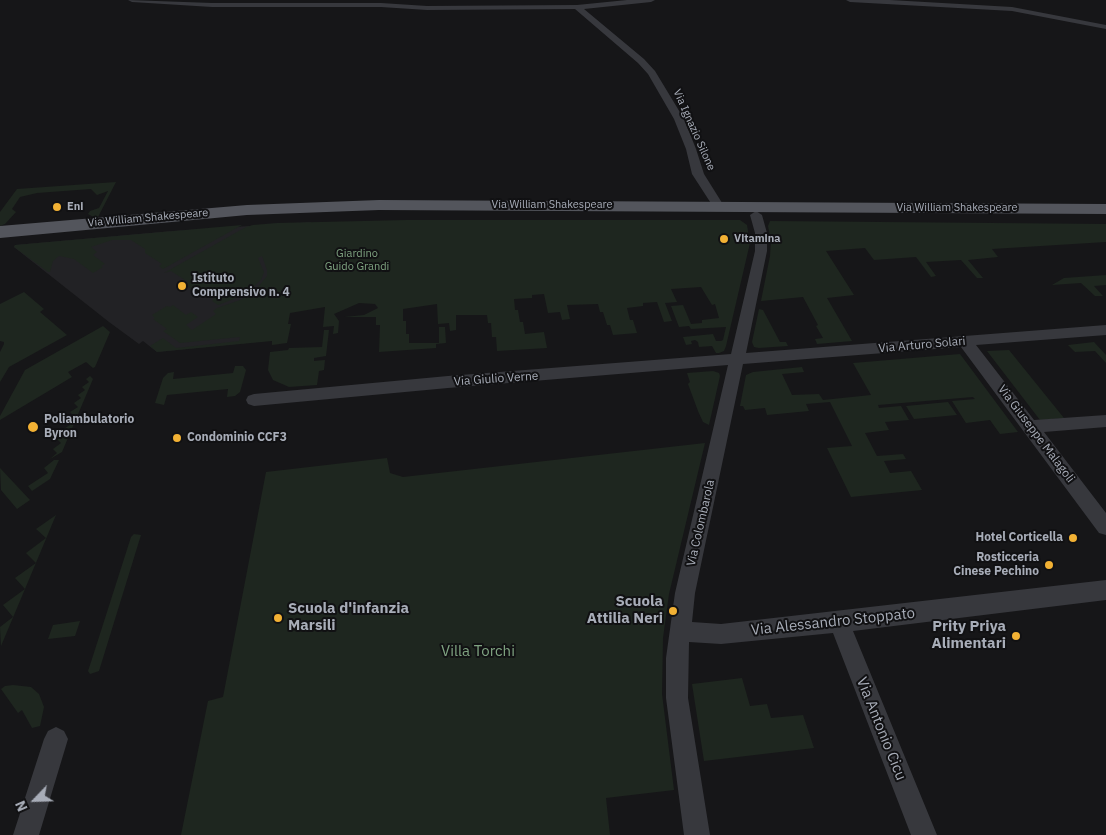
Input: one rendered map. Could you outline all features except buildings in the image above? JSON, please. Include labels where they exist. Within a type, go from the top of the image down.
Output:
[{"type":"main road","name":"Via William Shakespeare","points":[[0,232],[189,214],[314,206],[426,204],[1106,208]]},
{"type":"main road","name":"Via William Shakespeare","points":[[0,241],[226,220],[412,213],[1106,218]]},
{"type":"street","points":[[132,0],[212,6],[381,5],[427,8],[577,7],[651,0]]},
{"type":"street","points":[[850,0],[1012,9],[1106,27]]},
{"type":"street","name":"Via Ignazio Silone","points":[[577,7],[641,61],[652,73],[679,120],[691,149],[698,174],[718,206]]},
{"type":"street","name":"Via Colombarola","points":[[697,835],[677,698],[676,670],[687,584],[761,251],[761,233],[756,215]]},
{"type":"street","name":"Via Arturo Solari","points":[[737,360],[1106,330]]},
{"type":"street","name":"Via Giuseppe Malagoli","points":[[965,342],[1106,527]]},
{"type":"street","name":"Via Giulio Verne","points":[[254,400],[448,382],[737,360]]},
{"type":"street","points":[[1030,427],[1106,421]]},
{"type":"street","name":"Via Alessandro Stoppato","points":[[680,630],[712,635],[1106,590]]},
{"type":"street","name":"Via Antonio Cicu","points":[[839,622],[924,835]]},
{"type":"street","points":[[26,835],[56,739]]},
{"type":"shaded area","name":"Istituto Comprensivo n. 4","points":[[311,222],[267,341],[157,352],[143,341],[139,344],[109,322],[14,247],[15,245],[172,231]]},
{"type":"green space","points":[[116,182],[97,219],[88,214],[90,211],[99,208],[108,191],[97,195],[91,189],[37,193],[20,197],[12,209],[16,212],[5,224],[0,226],[0,212],[17,189]]},
{"type":"green space","name":"Giardino Guido Grandi","points":[[406,220],[740,220],[747,225],[750,243],[726,346],[724,351],[719,353],[716,353],[712,346],[699,347],[698,342],[695,340],[691,341],[692,344],[686,345],[683,337],[713,334],[716,341],[721,341],[723,340],[726,327],[691,329],[689,326],[679,327],[671,306],[683,305],[691,324],[702,323],[702,320],[719,318],[715,304],[712,305],[701,287],[671,289],[677,302],[665,303],[672,321],[664,322],[657,302],[643,303],[643,306],[627,308],[630,320],[633,320],[637,333],[613,335],[610,325],[607,325],[603,312],[600,312],[598,304],[567,305],[570,319],[562,320],[560,312],[548,313],[544,294],[532,295],[532,298],[514,299],[515,310],[518,310],[520,322],[523,322],[525,334],[544,332],[547,348],[497,351],[496,337],[492,337],[491,323],[488,323],[487,315],[456,315],[456,330],[450,331],[449,323],[438,324],[437,304],[403,309],[403,321],[406,321],[406,334],[409,334],[409,343],[439,343],[439,327],[445,327],[446,343],[436,344],[436,348],[379,352],[380,325],[376,325],[376,317],[344,317],[364,315],[378,308],[375,304],[359,303],[334,314],[339,321],[338,333],[333,334],[334,326],[323,327],[325,307],[290,313],[288,324],[291,324],[287,343],[272,345],[272,341],[157,352],[150,346],[163,338],[176,348],[239,341],[240,337],[180,343],[163,331],[167,329],[153,319],[155,318],[152,315],[167,306],[173,305],[186,315],[191,312],[198,317],[186,325],[192,330],[216,314],[213,311],[217,308],[253,293],[267,276],[262,256],[258,258],[264,272],[261,280],[244,295],[218,305],[204,291],[198,294],[185,284],[188,282],[171,271],[164,273],[246,227],[277,223]]},
{"type":"green space","points":[[770,221],[1106,224],[1106,242],[992,249],[998,257],[968,260],[983,278],[977,278],[961,260],[926,262],[936,276],[931,277],[916,257],[874,260],[865,248],[826,251],[854,295],[827,298],[852,341],[817,344],[815,339],[823,338],[803,297],[761,301],[770,256],[771,241],[768,226]]},
{"type":"green space","points":[[242,225],[163,269],[159,266],[162,264],[145,253],[145,249],[131,240],[112,240],[91,247],[97,252],[93,255],[105,264],[93,273],[74,259],[59,256],[53,261],[50,272],[48,272],[14,247],[15,245]]},
{"type":"green space","points":[[1106,275],[1106,285],[1094,286],[1103,296],[1095,296],[1081,283],[1052,285],[1064,278]]},
{"type":"green space","points":[[24,292],[44,309],[40,312],[67,335],[9,367],[0,382],[0,352],[4,342],[0,341],[0,304]]},
{"type":"green space","points":[[759,309],[763,310],[780,342],[786,342],[788,346],[754,347],[752,342]]},
{"type":"green space","points":[[103,326],[110,332],[95,367],[93,368],[86,362],[68,372],[72,377],[0,420],[0,416],[25,370]]},
{"type":"green space","points":[[324,330],[329,330],[326,356],[314,358],[314,361],[325,360],[324,370],[319,371],[317,385],[289,387],[273,380],[268,370],[270,352],[288,350],[289,348],[322,347]]},
{"type":"green space","points":[[1094,342],[1106,355],[1106,363],[1095,351],[1075,352],[1068,345]]},
{"type":"green space","points":[[1009,350],[1064,418],[1040,420],[987,351]]},
{"type":"green space","points":[[960,354],[1018,432],[1000,434],[990,420],[966,423],[952,401],[975,399],[973,397],[878,405],[879,408],[901,406],[909,420],[885,422],[889,430],[865,433],[877,456],[903,454],[906,459],[884,461],[890,473],[911,471],[922,490],[851,497],[827,448],[852,446],[830,402],[806,404],[809,411],[767,415],[765,408],[745,410],[743,406],[740,406],[746,375],[753,372],[802,367],[804,372],[782,374],[792,395],[819,394],[823,400],[871,395],[853,363]]},
{"type":"green space","points":[[235,366],[243,366],[246,370],[240,392],[235,396],[227,397],[228,389],[167,395],[164,405],[155,403],[163,378],[168,373],[174,372],[173,379],[233,373]]},
{"type":"green space","points":[[713,371],[719,373],[720,376],[709,425],[703,422],[698,411],[688,384],[690,382],[687,373]]},
{"type":"green space","points":[[90,376],[93,379],[62,452],[50,459],[57,453],[53,449],[61,443],[57,439],[66,434],[62,430],[70,425],[66,421],[74,416],[70,412],[78,407],[74,403],[81,398],[78,395],[85,390],[82,387],[89,382],[86,379]]},
{"type":"green space","points":[[948,402],[957,415],[914,419],[906,406]]},
{"type":"green space","name":"Villa Torchi","points":[[705,443],[669,594],[663,638],[662,694],[674,790],[606,798],[610,835],[181,835],[208,701],[223,697],[266,472],[387,458],[390,473],[403,477]]},
{"type":"green space","points":[[54,460],[59,460],[50,479],[32,491],[28,486],[48,473],[44,468]]},
{"type":"green space","points":[[0,468],[30,500],[17,509],[1,490]]},
{"type":"green space","points":[[56,515],[36,563],[26,553],[46,538],[36,529]]},
{"type":"green space","points":[[134,534],[141,535],[99,671],[90,674],[88,671],[131,537]]},
{"type":"green space","points":[[36,563],[25,589],[15,578]]},
{"type":"green space","points":[[25,589],[1,646],[0,627],[13,617],[3,605]]},
{"type":"green space","points":[[80,621],[75,636],[48,639],[53,625]]},
{"type":"green space","points":[[742,678],[750,706],[767,704],[771,718],[803,715],[814,748],[704,761],[692,684]]},
{"type":"green space","points":[[5,686],[31,687],[39,694],[44,707],[40,726],[32,728],[22,710],[18,713],[1,689]]},
{"type":"place","name":"Eni","points":[[57,207]]},
{"type":"place","name":"Vitamina","points":[[724,239]]},
{"type":"place","name":"Istituto Comprensivo n. 4","points":[[182,286]]},
{"type":"place","name":"Poliambulatorio Byron","points":[[33,427]]},
{"type":"place","name":"Condominio CCF3","points":[[177,438]]},
{"type":"place","name":"Hotel Corticella","points":[[1073,538]]},
{"type":"place","name":"Rosticceria Cinese Pechino","points":[[1049,565]]},
{"type":"place","name":"Scuola Attilia Neri","points":[[673,611]]},
{"type":"place","name":"Scuola d'infanzia Marsili","points":[[278,618]]},
{"type":"place","name":"Prity Priya Alimentari","points":[[1016,636]]}]
